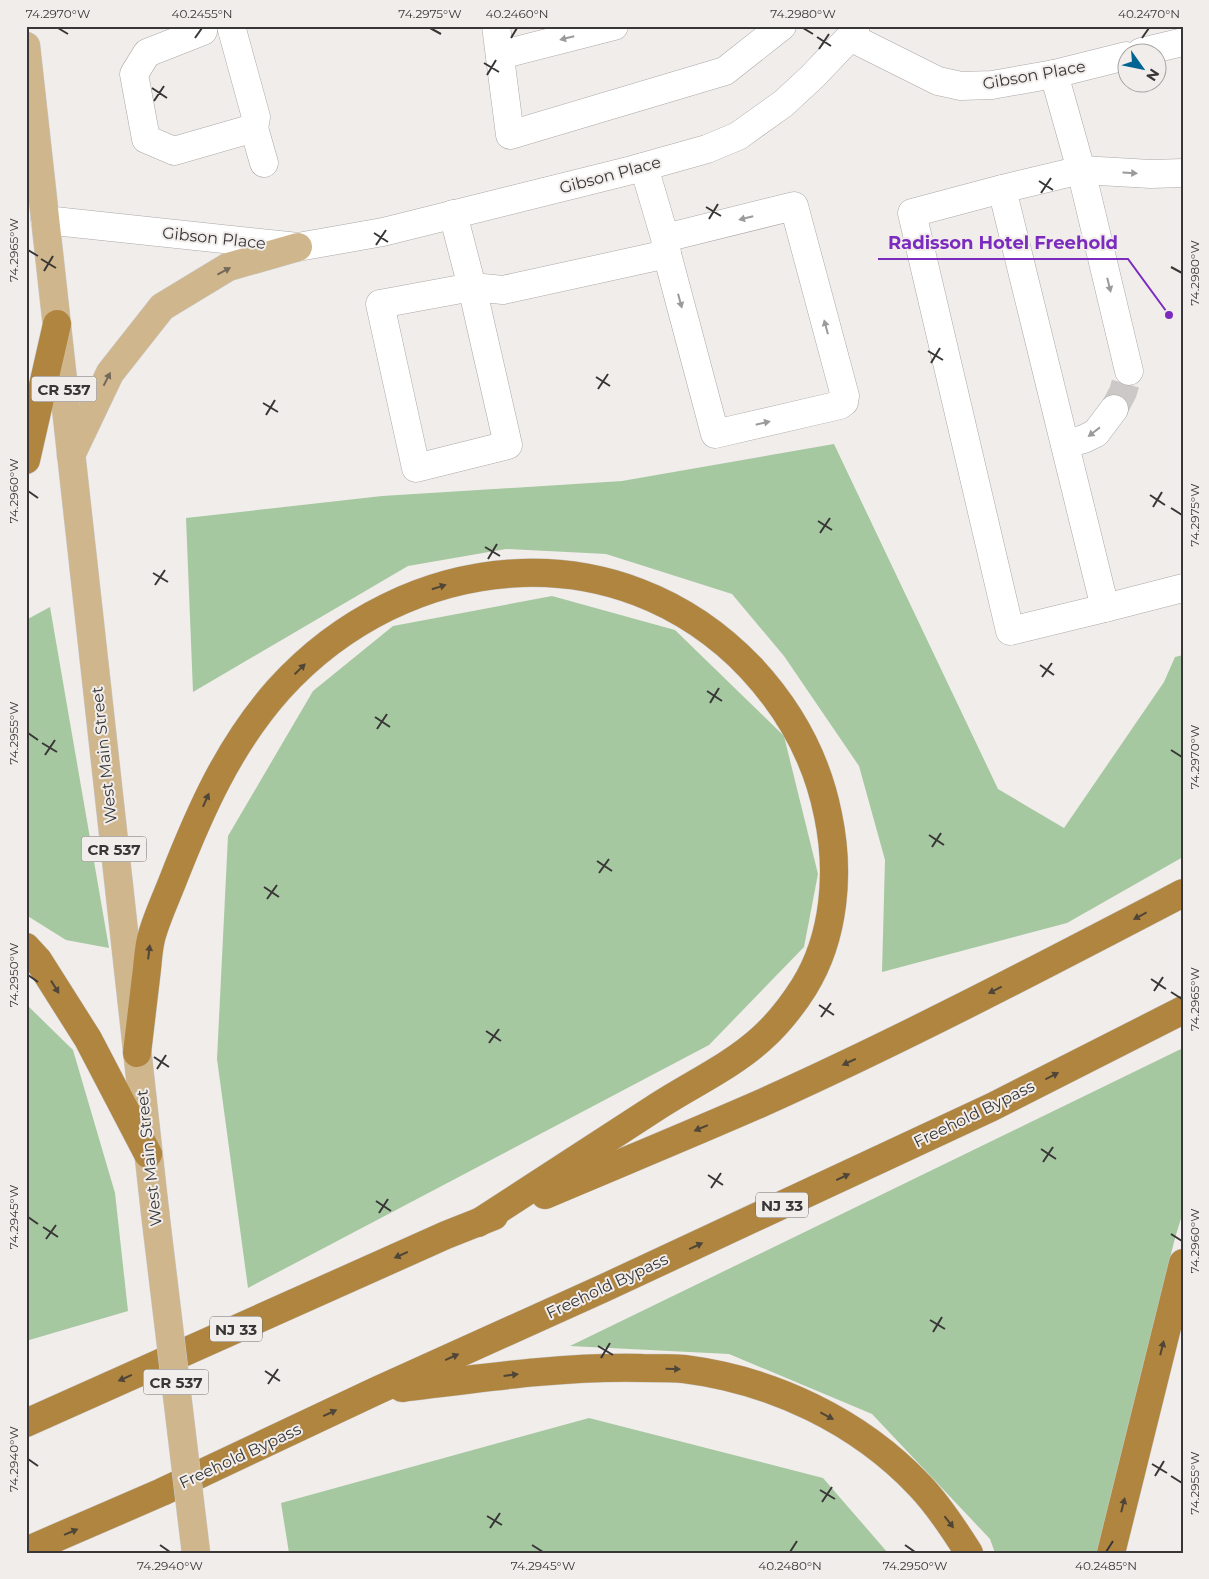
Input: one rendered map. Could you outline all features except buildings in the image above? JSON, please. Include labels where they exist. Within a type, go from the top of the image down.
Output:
[{"type":"highway","points":[[26,460],[57,324]]},
{"type":"highway","points":[[137,1052],[151,938],[189,838],[214,784],[236,745],[255,718],[281,688],[313,657],[344,633],[378,612],[413,595],[456,582],[494,574],[539,572],[584,577],[628,588],[670,607],[704,627],[735,652],[766,685],[787,713],[815,766],[824,792],[834,842],[834,896],[824,944],[805,986],[785,1014],[761,1039],[738,1057],[668,1099],[478,1223]]},
{"type":"highway","name":"NJ 33","points":[[26,1423],[446,1235],[764,1102],[887,1044],[1183,893]]},
{"type":"highway","points":[[26,948],[38,960],[88,1039],[148,1154]]},
{"type":"highway","name":"Freehold Bypass","points":[[26,1551],[162,1492],[376,1391],[604,1288],[992,1107],[1183,1010]]},
{"type":"highway","points":[[1111,1553],[1183,1263]]},
{"type":"highway","points":[[376,1391],[548,1370],[620,1367],[683,1369],[722,1375],[755,1384],[798,1400],[843,1424],[881,1450],[920,1486],[953,1526],[969,1553]]},
{"type":"main road","name":"West Main Street","points":[[26,46],[148,1154],[196,1553]]},
{"type":"main road","points":[[71,455],[110,372],[162,307],[228,267],[298,247]]},
{"type":"street","points":[[231,26],[256,117],[254,128],[264,164]]},
{"type":"street","points":[[496,26],[510,135],[725,71],[782,26]]},
{"type":"street","points":[[500,55],[614,26]]},
{"type":"street","points":[[209,28],[147,54],[134,74],[146,139],[174,150],[254,128]]},
{"type":"street","name":"Gibson Place","points":[[45,220],[298,247],[383,232],[707,149],[738,136],[784,103],[813,76],[853,32],[938,81],[961,86],[992,85],[1054,74],[1116,58]]},
{"type":"street","points":[[1166,46],[1183,42]]},
{"type":"street","points":[[1054,74],[1081,170],[1129,372]]},
{"type":"street","points":[[453,214],[472,287],[508,444],[416,468],[380,304],[472,287],[503,290],[666,246],[794,206],[845,396],[844,402],[840,405],[715,434],[666,246],[644,166]]},
{"type":"street","points":[[1183,173],[1151,174],[1081,170],[912,213],[1010,631],[1183,588]]},
{"type":"street","points":[[1002,189],[1105,608]]},
{"type":"street","points":[[1065,444],[1084,439],[1096,433],[1114,408]]},
{"type":"green space","points":[[834,444],[998,789],[1064,828],[1164,682],[1175,657],[1183,655],[1183,857],[1067,923],[882,972],[885,860],[859,766],[784,656],[732,594],[606,554],[506,549],[408,566],[193,692],[186,518],[382,496],[622,481]]},
{"type":"green space","points":[[552,596],[675,630],[784,736],[818,874],[804,947],[709,1045],[248,1288],[217,1059],[228,836],[313,691],[393,626]]},
{"type":"green space","points":[[50,607],[109,948],[66,940],[26,915],[26,620]]},
{"type":"green space","points":[[26,1004],[73,1050],[115,1193],[128,1311],[26,1341]]},
{"type":"green space","points":[[1183,1048],[1183,1212],[1097,1553],[995,1553],[990,1539],[872,1414],[729,1354],[570,1346]]},
{"type":"green space","points":[[589,1418],[823,1478],[888,1553],[289,1553],[281,1503]]},
{"type":"tunnel","points":[[1114,409],[1123,392],[1129,371]]},
{"type":"place","name":"Radisson Hotel Freehold","points":[[1169,315]]}]
